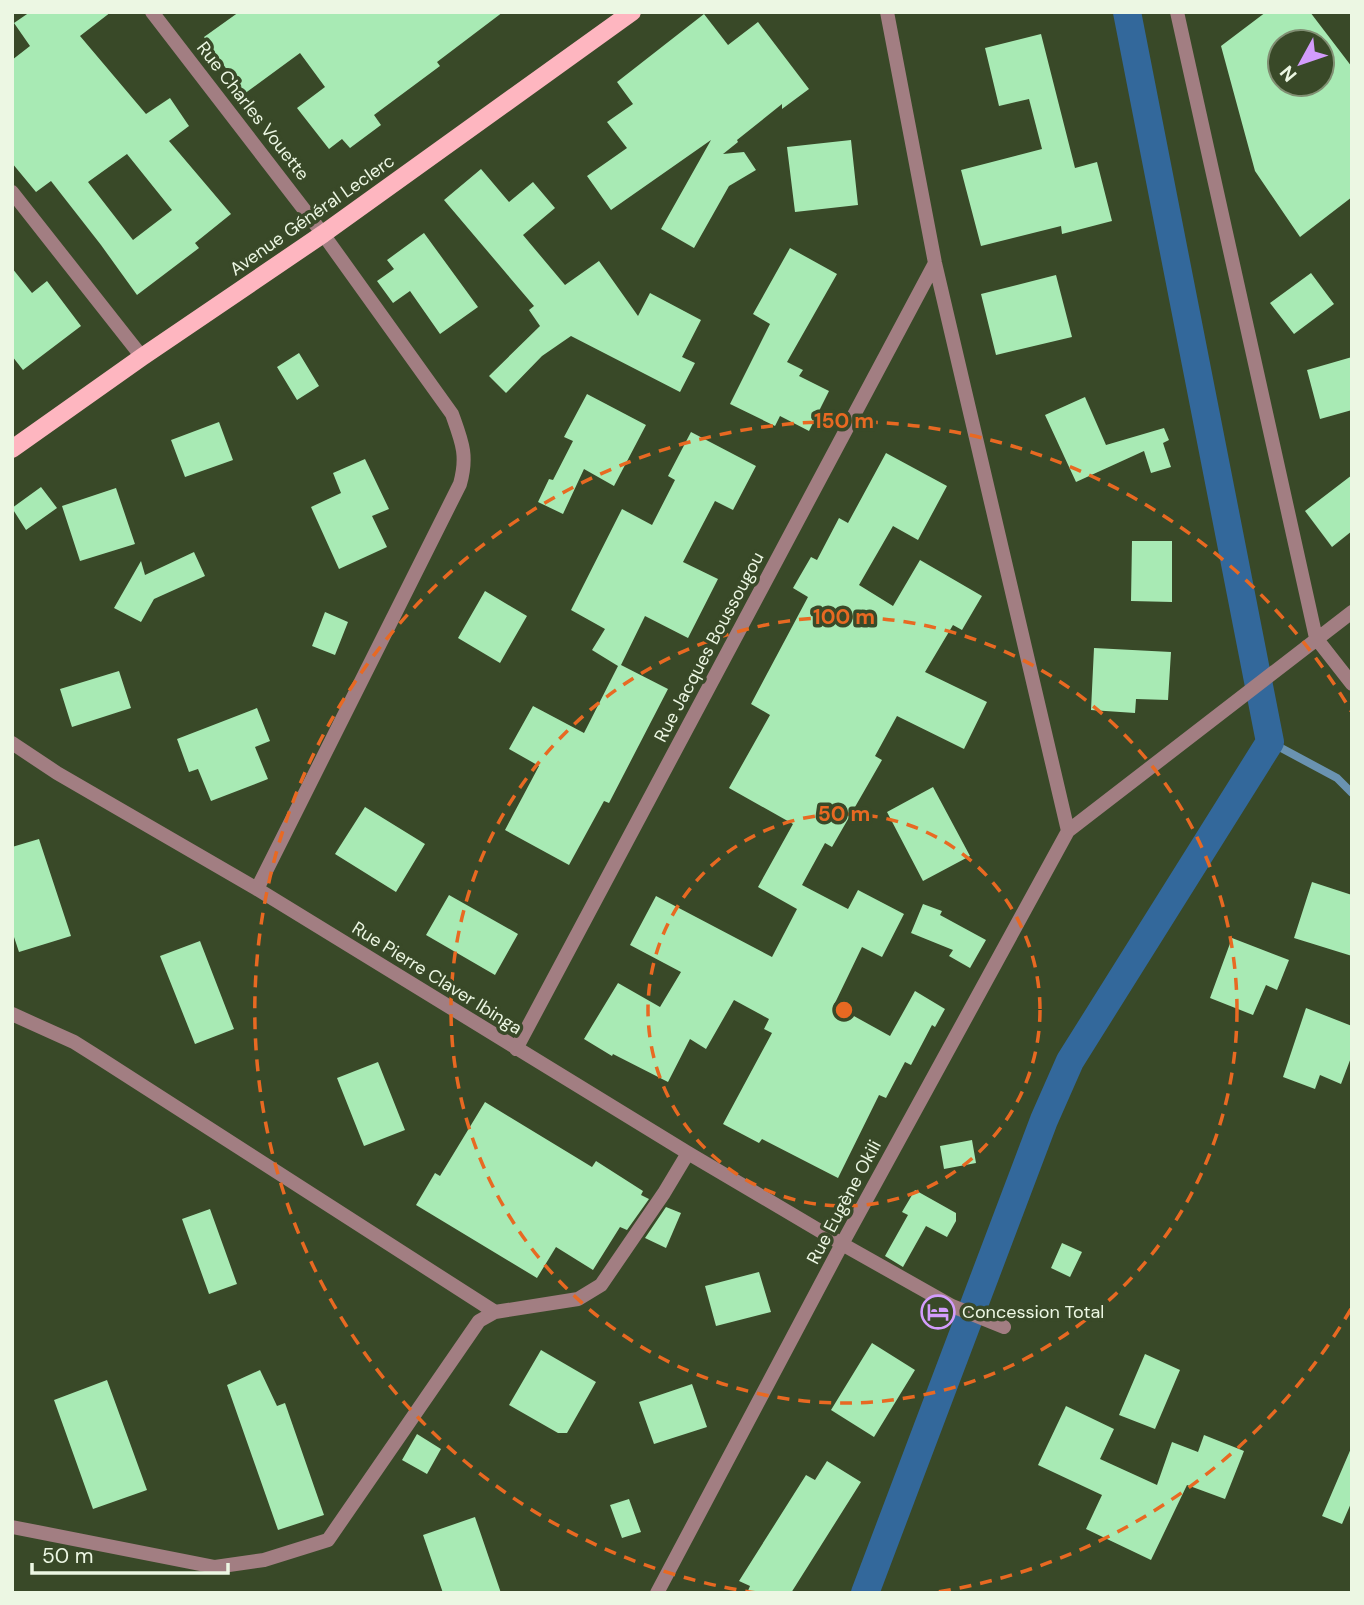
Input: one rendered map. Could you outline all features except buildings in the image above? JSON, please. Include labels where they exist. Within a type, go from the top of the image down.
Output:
[{"type":"main road","name":"Avenue Général Leclerc","points":[[12,449],[323,234],[632,12]]},
{"type":"street","name":"Rue Charles Vouette","points":[[152,12],[323,234],[452,414],[463,444],[466,463],[460,484],[257,889]]},
{"type":"street","points":[[887,12],[935,264],[1068,831],[1237,698],[1352,612]]},
{"type":"street","points":[[1177,12],[1317,638],[1352,684]]},
{"type":"street","points":[[12,192],[142,357]]},
{"type":"street","name":"Rue Jacques Boussougou","points":[[516,1049],[935,264]]},
{"type":"street","name":"Rue Pierre Claver Ibinga","points":[[12,743],[57,773],[257,889],[516,1049],[842,1244],[952,1306],[1004,1327]]},
{"type":"street","name":"Rue Eugène Okili","points":[[657,1593],[842,1244],[1068,831]]},
{"type":"street","points":[[12,1014],[74,1042],[495,1312]]},
{"type":"street","points":[[12,1527],[215,1567],[264,1560],[328,1540],[479,1321],[495,1312],[578,1299],[601,1285],[688,1153]]},
{"type":"waterway","points":[[865,1593],[1044,1120],[1070,1061],[1270,742],[1127,12]]},
{"type":"waterway","points":[[1270,742],[1337,778],[1352,793]]},
{"type":"place","name":"Concession Total","points":[[938,1312]]}]
